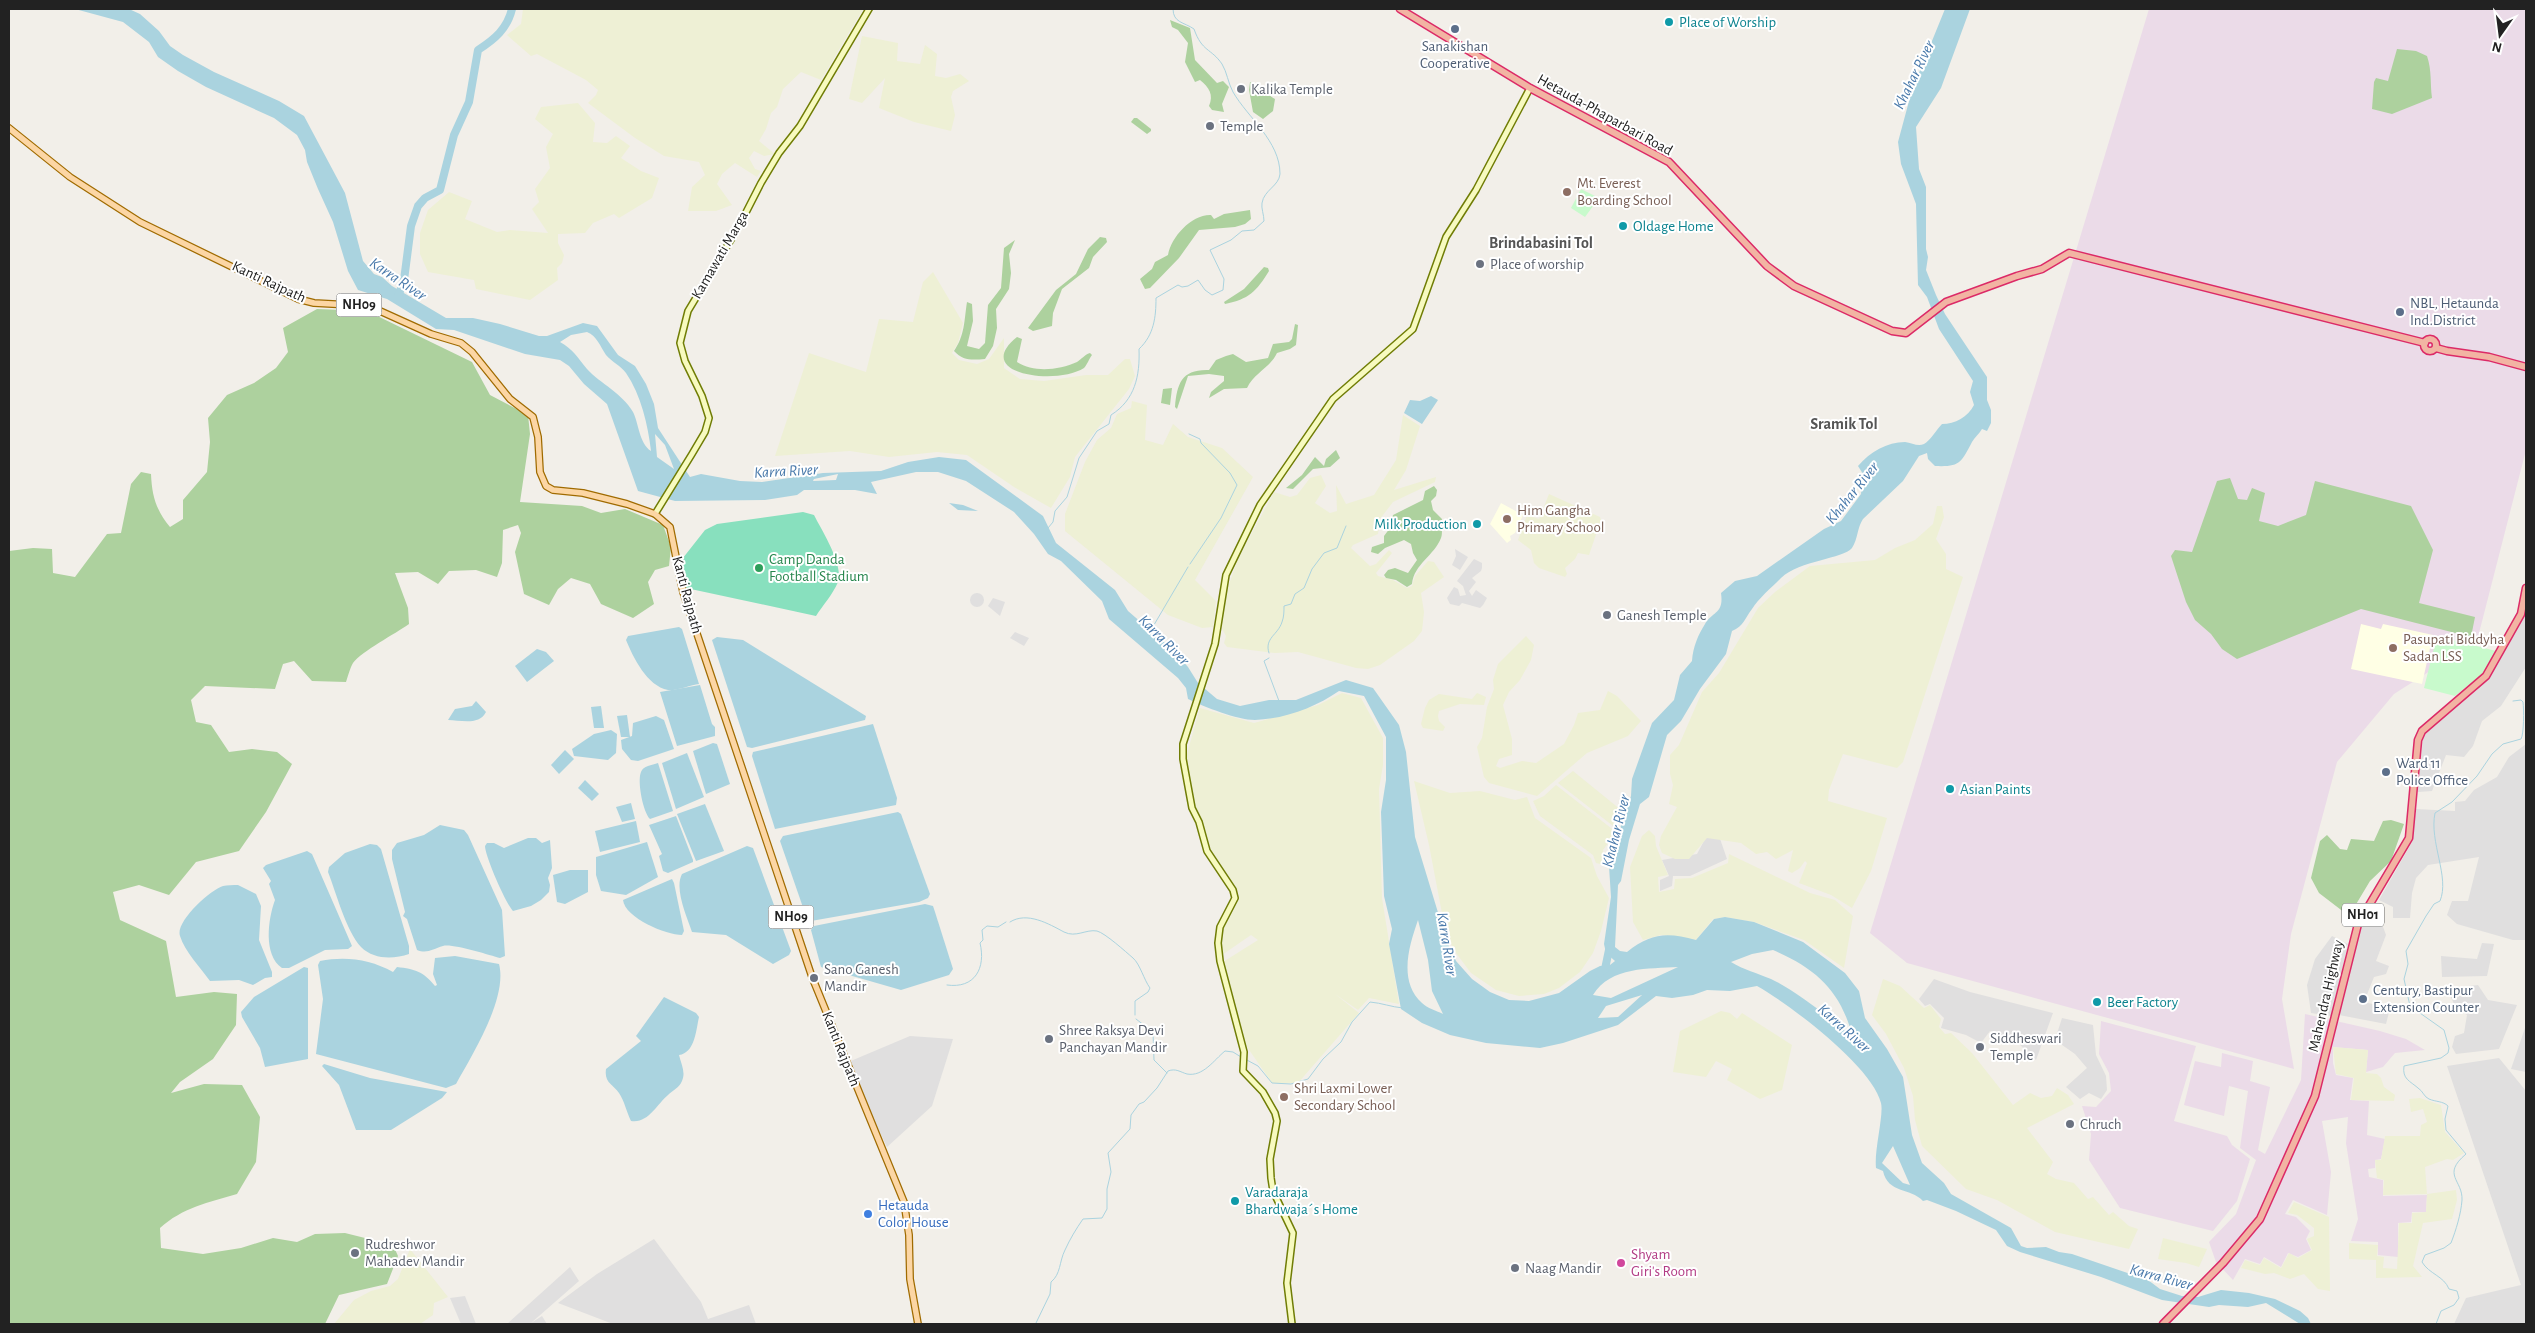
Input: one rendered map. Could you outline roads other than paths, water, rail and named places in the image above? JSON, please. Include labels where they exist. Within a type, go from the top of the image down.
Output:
[{"type":"highway","name":"Hetauda-Phaparbari Road","points":[[1400,9],[1530,88],[1669,162],[1767,266],[1794,286],[1892,331],[1906,333],[1946,302],[2017,276],[2042,269],[2069,253],[2425,343],[2425,349],[2429,351],[2436,348],[2489,357],[2526,367]]},
{"type":"highway","name":"Mahendra Highway","points":[[2163,1324],[2223,1262],[2260,1219],[2315,1096],[2358,924],[2408,838],[2418,740],[2422,731],[2486,676],[2521,614],[2526,588]]},
{"type":"main road","name":"Kamawati Marga","points":[[655,514],[705,432],[709,418],[702,396],[685,361],[680,343],[688,311],[738,228],[765,176],[800,126],[869,9]]},
{"type":"main road","points":[[1292,1324],[1287,1283],[1293,1233],[1273,1191],[1271,1178],[1270,1159],[1278,1121],[1263,1092],[1243,1071],[1242,1062],[1244,1056],[1220,961],[1218,943],[1220,927],[1235,898],[1233,890],[1207,851],[1199,822],[1192,808],[1183,759],[1183,744],[1215,644],[1220,600],[1228,568],[1268,490],[1333,399],[1413,329],[1446,237],[1476,190],[1530,88]]},
{"type":"main road","name":"Kanti Rajpath","points":[[9,128],[70,177],[140,222],[298,299],[314,303],[369,306],[431,334],[461,343],[472,352],[510,399],[533,417],[538,437],[540,472],[546,486],[553,490],[598,496],[655,514],[670,526],[674,535],[676,563],[684,592],[758,822],[812,977],[904,1202],[909,1235],[910,1286],[918,1324]]},
{"type":"water","name":"Karra River","points":[[75,9],[129,9],[140,14],[159,31],[170,46],[183,55],[214,72],[279,101],[304,116],[345,193],[363,261],[374,274],[382,277],[392,286],[446,318],[473,318],[539,336],[547,336],[583,323],[597,326],[618,355],[635,366],[646,384],[654,404],[658,428],[690,477],[701,474],[740,481],[762,482],[823,473],[881,471],[908,462],[939,457],[966,460],[1043,516],[1056,543],[1115,590],[1128,611],[1172,649],[1188,667],[1198,683],[1217,699],[1240,706],[1269,700],[1296,700],[1346,680],[1373,688],[1399,725],[1406,752],[1415,837],[1447,942],[1456,961],[1472,979],[1490,992],[1509,1000],[1529,1001],[1559,993],[1590,971],[1600,966],[1610,965],[1615,961],[1606,953],[1604,944],[1611,897],[1608,851],[1615,843],[1622,823],[1631,796],[1632,779],[1652,723],[1674,700],[1680,675],[1692,661],[1700,632],[1721,605],[1721,593],[1735,581],[1757,576],[1824,529],[1841,521],[1861,494],[1863,474],[1858,466],[1868,456],[1885,446],[1898,442],[1922,445],[1929,440],[1942,424],[1952,423],[1961,419],[1974,405],[1970,392],[1973,381],[1939,329],[1927,297],[1918,285],[1916,204],[1901,164],[1898,142],[1912,90],[1945,9],[1970,9],[1941,88],[1916,127],[1919,169],[1926,187],[1926,249],[1928,257],[1926,270],[1945,314],[1987,377],[1987,400],[1991,410],[1991,423],[1987,431],[1982,429],[1962,459],[1955,464],[1935,466],[1928,459],[1927,453],[1919,456],[1903,481],[1863,519],[1852,548],[1840,555],[1809,563],[1789,572],[1762,597],[1742,624],[1732,631],[1726,654],[1700,689],[1681,721],[1667,735],[1649,797],[1640,804],[1629,840],[1621,881],[1618,885],[1615,947],[1620,951],[1627,952],[1644,941],[1668,935],[1696,940],[1714,919],[1725,917],[1754,922],[1803,942],[1845,973],[1859,991],[1865,1018],[1887,1049],[1903,1077],[1912,1135],[1922,1163],[1944,1183],[1951,1194],[2011,1228],[2021,1246],[2027,1248],[2046,1247],[2072,1254],[2148,1280],[2160,1289],[2182,1296],[2198,1297],[2221,1290],[2249,1293],[2275,1299],[2300,1311],[2308,1318],[2311,1324],[2300,1324],[2266,1303],[2248,1307],[2219,1305],[2209,1307],[2162,1300],[2101,1277],[2020,1252],[2007,1246],[1996,1230],[1956,1211],[1927,1200],[1923,1201],[1912,1194],[1894,1187],[1883,1171],[1876,1168],[1876,1152],[1882,1108],[1874,1088],[1846,1054],[1828,1037],[1789,1007],[1757,986],[1730,991],[1707,990],[1693,995],[1672,998],[1656,996],[1618,1025],[1563,1043],[1540,1048],[1486,1043],[1450,1035],[1422,1023],[1401,1009],[1389,944],[1392,929],[1384,896],[1381,812],[1386,780],[1386,737],[1364,696],[1339,691],[1320,702],[1289,715],[1255,720],[1230,715],[1188,699],[1186,688],[1178,678],[1109,619],[1102,601],[1061,561],[1048,554],[1034,534],[1014,512],[966,481],[938,472],[916,472],[871,482],[877,494],[855,490],[804,490],[797,495],[765,500],[675,501],[638,491],[607,404],[584,384],[569,366],[560,360],[525,354],[454,330],[436,329],[387,299],[358,290],[348,271],[333,222],[307,162],[305,150],[297,135],[274,118],[206,87],[178,71],[158,57],[149,42],[123,22]],"holes":[[[587,332],[596,339],[606,355],[624,371],[640,400],[651,451],[644,443],[633,412],[623,399],[587,369],[572,351],[560,342],[571,335]],[[655,434],[665,445],[674,469],[657,457]],[[838,474],[836,480],[813,481],[814,479]],[[1418,920],[1428,960],[1432,991],[1443,1014],[1422,1003],[1410,984],[1408,963],[1411,941]],[[1773,950],[1802,965],[1825,984],[1834,995],[1842,1007],[1853,1038],[1825,1014],[1791,990],[1771,979],[1731,962],[1752,954]],[[1678,967],[1611,998],[1593,995],[1610,979],[1620,974],[1643,969]],[[1642,995],[1618,1017],[1598,1018],[1606,1006]],[[1893,1146],[1910,1185],[1903,1183],[1882,1163]]]},
{"type":"water","points":[[1431,396],[1438,400],[1422,424],[1404,413],[1410,400],[1420,401]]},
{"type":"water","points":[[949,503],[963,505],[978,511],[958,510]]},
{"type":"water","points":[[679,627],[682,629],[699,684],[668,690],[660,687],[647,677],[626,640],[628,636]]},
{"type":"water","points":[[717,637],[743,640],[866,716],[865,720],[752,748],[747,747],[712,640]]},
{"type":"water","points":[[537,649],[546,652],[554,661],[527,682],[515,666]]},
{"type":"water","points":[[700,685],[712,724],[715,727],[715,736],[677,746],[660,692]]},
{"type":"water","points":[[476,701],[486,712],[479,719],[474,721],[448,720],[455,709],[472,706]]},
{"type":"water","points":[[601,706],[604,728],[594,728],[591,707]]},
{"type":"water","points":[[627,715],[630,737],[621,737],[617,716]]},
{"type":"water","points":[[656,716],[664,720],[674,749],[638,761],[631,760],[622,749],[621,740],[632,736],[633,723]]},
{"type":"water","points":[[873,724],[897,798],[896,805],[775,829],[752,756],[753,752]]},
{"type":"water","points":[[611,730],[617,734],[616,753],[608,760],[574,756],[572,749],[594,734]]},
{"type":"water","points":[[713,743],[717,744],[730,784],[706,794],[693,751]]},
{"type":"water","points":[[565,750],[574,759],[559,774],[551,765]]},
{"type":"water","points":[[687,753],[704,797],[676,809],[662,763]]},
{"type":"water","points":[[658,763],[673,811],[650,819],[643,803],[640,776],[644,768]]},
{"type":"water","points":[[585,780],[599,794],[592,801],[578,788]]},
{"type":"water","points":[[631,803],[635,819],[622,822],[616,807]]},
{"type":"water","points":[[705,804],[724,851],[696,861],[677,814]]},
{"type":"water","points":[[898,812],[901,814],[930,894],[928,898],[919,902],[811,921],[807,919],[780,841],[783,836]]},
{"type":"water","points":[[676,816],[693,862],[668,873],[663,871],[659,856],[662,854],[649,825]]},
{"type":"water","points":[[636,821],[640,842],[600,852],[595,831]]},
{"type":"water","points":[[440,825],[464,830],[468,835],[502,910],[505,956],[500,958],[454,946],[443,946],[427,951],[417,950],[407,919],[403,916],[405,912],[392,859],[392,850],[397,843],[424,835]]},
{"type":"water","points":[[528,838],[536,838],[542,843],[550,840],[552,868],[548,878],[549,892],[531,906],[513,911],[496,880],[485,846],[487,843],[494,843],[504,848]]},
{"type":"water","points":[[647,842],[658,877],[626,895],[601,891],[596,875],[596,857]]},
{"type":"water","points":[[370,844],[377,845],[381,849],[409,946],[409,954],[397,957],[384,957],[372,954],[361,947],[346,922],[328,872],[329,867],[345,853]]},
{"type":"water","points":[[747,846],[753,848],[791,951],[789,955],[773,964],[726,935],[692,932],[680,895],[679,887],[682,874]]},
{"type":"water","points":[[307,851],[312,854],[352,946],[348,949],[325,950],[289,968],[282,968],[272,955],[270,946],[269,926],[275,900],[269,884],[271,881],[263,868],[266,865]]},
{"type":"water","points":[[570,870],[588,870],[588,892],[565,904],[557,902],[553,875]]},
{"type":"water","points":[[672,879],[684,931],[682,935],[657,929],[638,919],[625,907],[623,900]]},
{"type":"water","points":[[238,885],[256,894],[261,906],[259,940],[272,972],[272,977],[265,978],[253,985],[239,980],[210,981],[189,954],[180,936],[183,923],[202,900],[223,886]]},
{"type":"water","points":[[925,904],[933,906],[953,969],[949,975],[901,990],[821,967],[811,930],[814,926]]},
{"type":"water","points":[[455,956],[499,964],[500,978],[494,1009],[487,1026],[456,1084],[446,1088],[316,1054],[323,999],[318,965],[320,961],[348,959],[366,961],[393,972],[397,967],[409,969],[423,974],[435,986],[437,985],[433,974],[435,958]]},
{"type":"water","points":[[304,967],[308,968],[308,1059],[265,1067],[260,1048],[241,1012],[254,997]]},
{"type":"water","points":[[664,997],[696,1013],[699,1017],[696,1034],[692,1046],[679,1055],[684,1074],[682,1081],[652,1113],[637,1121],[631,1121],[621,1096],[606,1077],[606,1069],[641,1041],[636,1036]]},
{"type":"water","points":[[324,1064],[370,1078],[447,1092],[442,1098],[391,1130],[356,1130],[339,1085],[322,1066]]},
{"type":"waterway","name":"Karra River","points":[[398,297],[404,280],[411,226],[418,206],[425,198],[440,190],[454,135],[469,102],[478,50],[500,33],[512,9]]},
{"type":"waterway","points":[[1048,528],[1053,522],[1055,511],[1067,497],[1079,458],[1097,431],[1109,424],[1111,415],[1131,395],[1137,378],[1139,349],[1148,338],[1153,325],[1156,298],[1178,285],[1182,287],[1188,286],[1198,280],[1205,290],[1212,295],[1223,290],[1224,279],[1210,250],[1231,240],[1242,231],[1254,230],[1264,221],[1263,199],[1277,182],[1280,174],[1279,162],[1275,151],[1262,130],[1239,102],[1222,64],[1203,46],[1194,29],[1177,20],[1173,14],[1173,9]]},
{"type":"waterway","points":[[1189,434],[1200,439],[1201,443],[1230,473],[1237,485],[1221,518],[1190,564]]},
{"type":"waterway","points":[[1269,653],[1268,644],[1282,622],[1284,606],[1291,604],[1295,594],[1304,588],[1312,569],[1324,553],[1337,548],[1346,526]]},
{"type":"waterway","name":"Karra River","points":[[1151,630],[1188,567]]},
{"type":"waterway","points":[[1269,658],[1264,661],[1279,701]]},
{"type":"waterway","points":[[2436,1324],[2441,1311],[2454,1305],[2459,1298],[2457,1291],[2449,1289],[2444,1281],[2422,1262],[2425,1255],[2444,1248],[2451,1243],[2461,1211],[2462,1200],[2460,1187],[2454,1173],[2455,1167],[2466,1154],[2446,1130],[2445,1119],[2448,1106],[2427,1098],[2404,1074],[2404,1066],[2441,1058],[2448,1053],[2449,1048],[2444,1030],[2410,1006],[2404,979],[2408,964],[2406,951],[2434,904],[2440,901],[2442,892],[2443,881],[2435,836],[2435,813],[2452,802],[2477,776],[2492,754],[2503,744],[2521,739],[2524,715],[2523,702],[2521,700],[2513,701]]},
{"type":"waterway","points":[[1010,922],[1017,919],[1031,918],[1045,922],[1068,934],[1089,931],[1101,932],[1135,961],[1150,988],[1148,992],[1135,1001],[1135,1015]]},
{"type":"waterway","points":[[947,985],[965,984],[976,975],[981,961],[980,943],[983,940],[982,930],[987,926],[998,927],[1006,922]]},
{"type":"waterway","name":"Khahar River","points":[[1599,973],[1605,969],[1610,945]]},
{"type":"waterway","points":[[1245,1059],[1258,1066],[1272,1083],[1291,1084],[1308,1079],[1323,1059],[1341,1042],[1352,1022],[1370,1002],[1403,1008]]},
{"type":"waterway","points":[[1136,1019],[1153,1032],[1154,1060],[1167,1073]]},
{"type":"waterway","points":[[1036,1323],[1050,1294],[1051,1282],[1057,1275],[1063,1254],[1076,1230],[1083,1219],[1102,1218],[1107,1209],[1107,1189],[1111,1172],[1108,1153],[1130,1129],[1131,1115],[1139,1104],[1144,1102],[1157,1088],[1168,1071],[1176,1070],[1187,1074],[1198,1073],[1208,1067],[1225,1051],[1233,1052],[1241,1057]]},
{"type":"place","name":"Place of Worship","points":[[1669,22]]},
{"type":"place","name":"Sanakishan Cooperative","points":[[1455,29]]},
{"type":"place","name":"Kalika Temple","points":[[1241,89]]},
{"type":"place","name":"Temple","points":[[1210,126]]},
{"type":"place","name":"Mt. Everest Boarding School","points":[[1567,192]]},
{"type":"place","name":"Oldage Home","points":[[1623,226]]},
{"type":"place","name":"Place of worship","points":[[1480,264]]},
{"type":"place","name":"NBL, Hetaunda Ind.District","points":[[2400,312]]},
{"type":"place","name":"Him Gangha Primary School","points":[[1507,519]]},
{"type":"place","name":"Milk Production","points":[[1477,524]]},
{"type":"place","name":"Camp Danda Football Stadium","points":[[759,568]]},
{"type":"place","name":"Ganesh Temple","points":[[1607,615]]},
{"type":"place","name":"Pasupati Biddyha Sadan LSS","points":[[2393,648]]},
{"type":"place","name":"Ward 11 Police Office","points":[[2386,772]]},
{"type":"place","name":"Asian Paints","points":[[1950,789]]},
{"type":"place","name":"Sano Ganesh Mandir","points":[[814,978]]},
{"type":"place","name":"Century, Bastipur Extension Counter","points":[[2363,999]]},
{"type":"place","name":"Beer Factory","points":[[2097,1002]]},
{"type":"place","name":"Shree Raksya Devi Panchayan Mandir","points":[[1049,1039]]},
{"type":"place","name":"Siddheswari Temple","points":[[1980,1047]]},
{"type":"place","name":"Shri Laxmi Lower Secondary School","points":[[1284,1097]]},
{"type":"place","name":"Chruch","points":[[2070,1124]]},
{"type":"place","name":"Varadaraja Bhardwaja´s Home","points":[[1235,1201]]},
{"type":"place","name":"Hetauda Color House","points":[[868,1214]]},
{"type":"place","name":"Rudreshwor Mahadev Mandir","points":[[355,1253]]},
{"type":"place","name":"Shyam Giri's Room","points":[[1621,1263]]},
{"type":"place","name":"Naag Mandir","points":[[1515,1268]]},
{"type":"district","name":"Brindabasini Tol","points":[[1541,243]]},
{"type":"district","name":"Sramik Tol","points":[[1844,424]]}]
